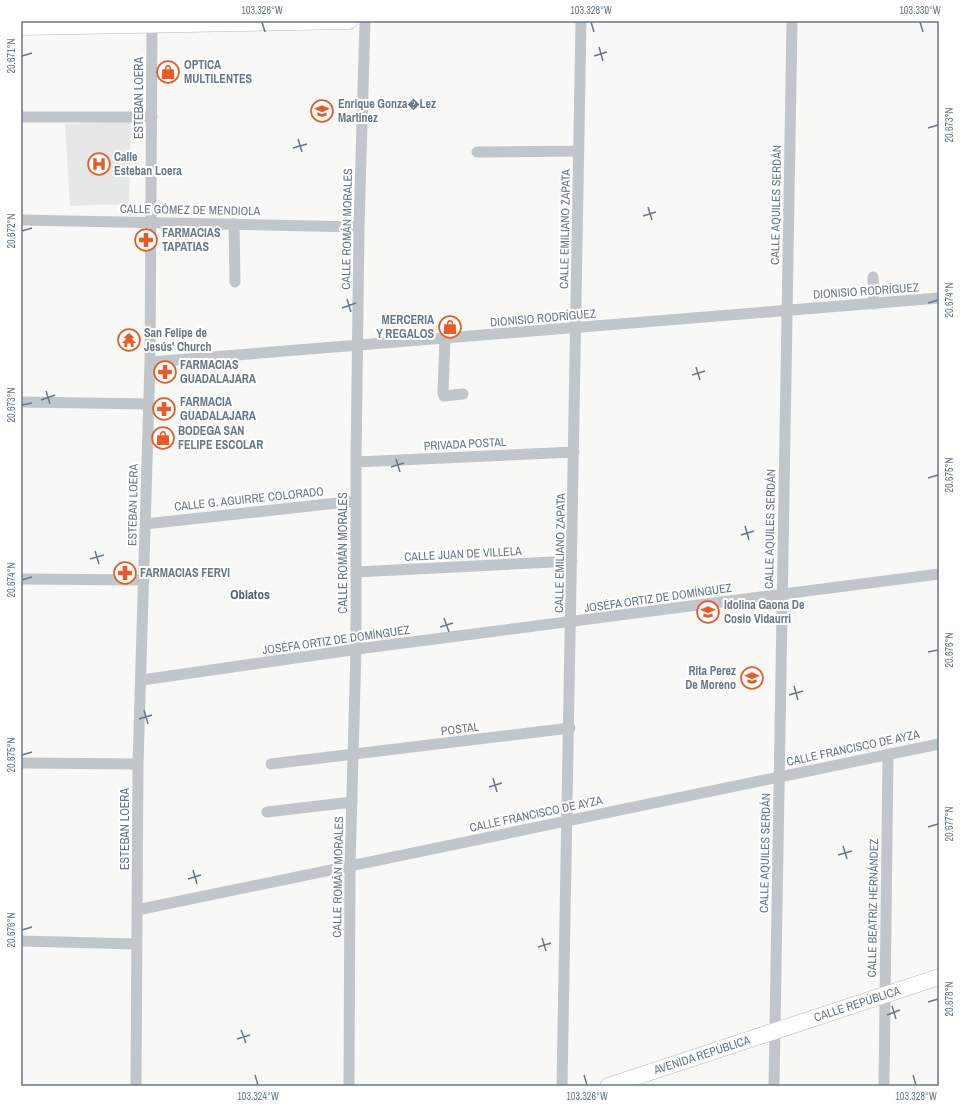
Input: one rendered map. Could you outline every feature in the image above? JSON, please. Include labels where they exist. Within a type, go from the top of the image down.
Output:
[{"type":"street","points":[[21,27],[152,23],[349,21]]},
{"type":"street","name":"CALLE ROMÁN MORALES","points":[[349,1086],[350,866],[356,650],[356,462],[359,227],[365,21]]},
{"type":"street","name":"CALLE EMILIANO ZAPATA","points":[[562,1086],[570,728],[581,21]]},
{"type":"street","name":"CALLE AQUILES SERDÁN","points":[[774,1086],[792,21]]},
{"type":"street","name":"ESTEBAN LOERA","points":[[136,1086],[138,764],[142,680],[150,362],[152,23]]},
{"type":"street","points":[[21,117],[152,117]]},
{"type":"street","points":[[477,152],[579,151]]},
{"type":"street","name":"CALLE GÓMEZ DE MENDIOLA","points":[[21,220],[359,227]]},
{"type":"street","points":[[234,224],[235,282]]},
{"type":"street","points":[[873,277],[874,304]]},
{"type":"street","name":"DIONISIO RODRÍGUEZ","points":[[150,362],[939,298]]},
{"type":"street","points":[[445,338],[443,393],[444,396],[448,397],[463,394]]},
{"type":"street","points":[[21,402],[148,404]]},
{"type":"street","name":"PRIVADA POSTAL","points":[[356,462],[574,452]]},
{"type":"street","name":"CALLE G. AGUIRRE COLORADO","points":[[145,524],[356,501]]},
{"type":"street","name":"CALLE JUAN DE VILLELA","points":[[356,572],[572,561]]},
{"type":"street","name":"JOSÉFA ORTIZ DE DOMÍNGUEZ","points":[[142,680],[356,650],[939,574]]},
{"type":"street","points":[[21,579],[144,580]]},
{"type":"street","name":"POSTAL","points":[[271,764],[570,728]]},
{"type":"street","name":"CALLE FRANCISCO DE AYZA","points":[[137,910],[939,744]]},
{"type":"street","name":"CALLE BEATRIZ HERNÁNDEZ","points":[[884,1086],[888,754]]},
{"type":"street","points":[[21,762],[138,764]]},
{"type":"street","points":[[267,812],[352,802]]},
{"type":"street","points":[[21,941],[136,944]]},
{"type":"street","name":"CALLE REPÚBLICA","points":[[774,1031],[939,977]]},
{"type":"street","name":"AVENIDA REPÚBLICA","points":[[608,1086],[774,1031]]},
{"type":"shaded area","name":"Calle Esteban Loera","points":[[131,121],[129,204],[70,206],[65,124]]},
{"type":"place","name":"OPTICA MULTILENTES","points":[[168,72]]},
{"type":"place","name":"Enrique Gonza�Lez Martinez","points":[[322,111]]},
{"type":"place","name":"Calle Esteban Loera","points":[[99,164]]},
{"type":"place","name":"FARMACIAS TAPATIAS","points":[[146,240]]},
{"type":"place","name":"MERCERIA Y REGALOS","points":[[450,327]]},
{"type":"place","name":"San Felipe de Jesús' Church","points":[[129,340]]},
{"type":"place","name":"FARMACIAS GUADALAJARA","points":[[165,372]]},
{"type":"place","name":"FARMACIA GUADALAJARA","points":[[164,409]]},
{"type":"place","name":"BODEGA SAN FELIPE ESCOLAR","points":[[163,438]]},
{"type":"place","name":"FARMACIAS FERVI","points":[[125,573]]},
{"type":"place","name":"Idolina Gaona De Cosio Vidaurri","points":[[708,612]]},
{"type":"place","name":"Rita Perez De Moreno","points":[[752,678]]},
{"type":"district","name":"Oblatos","points":[[250,594]]}]
